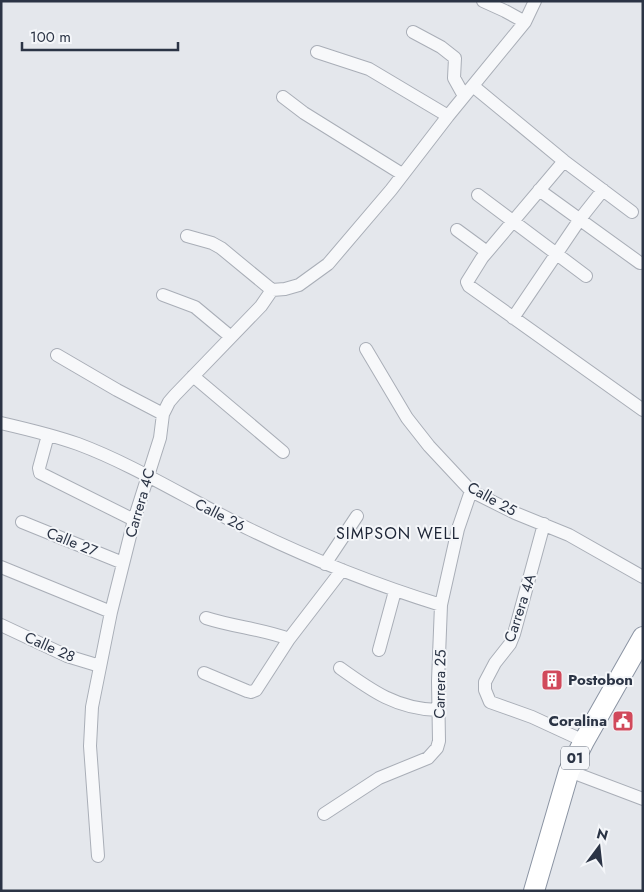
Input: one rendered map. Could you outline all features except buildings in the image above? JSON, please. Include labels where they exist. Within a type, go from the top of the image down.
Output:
[{"type":"highway","name":"01","points":[[534,891],[569,771],[643,637]]},
{"type":"street","points":[[483,1],[525,22]]},
{"type":"street","points":[[187,236],[212,243],[221,248],[272,290],[299,285],[328,264],[391,190],[448,116],[525,22],[535,1]]},
{"type":"street","points":[[413,32],[441,47],[455,58],[454,78],[468,91],[632,212]]},
{"type":"street","points":[[317,52],[370,69],[448,116]]},
{"type":"street","points":[[283,98],[402,174]]},
{"type":"street","points":[[564,161],[487,252],[466,282],[513,318],[643,410]]},
{"type":"street","points":[[539,190],[640,263]]},
{"type":"street","points":[[513,318],[580,219],[603,190]]},
{"type":"street","points":[[478,195],[586,276]]},
{"type":"street","points":[[458,230],[487,252]]},
{"type":"street","name":"Carrera 4C","points":[[98,856],[90,739],[92,707],[111,612],[134,520],[160,438],[163,414],[170,402],[261,306],[272,290]]},
{"type":"street","points":[[164,295],[196,307],[232,337]]},
{"type":"street","name":"Calle 25","points":[[366,349],[407,418],[435,453],[471,491],[515,512],[569,534],[643,577]]},
{"type":"street","points":[[57,356],[163,414]]},
{"type":"street","points":[[193,376],[283,452]]},
{"type":"street","name":"Calle 26","points":[[1,423],[78,444],[148,476],[244,527],[326,564],[395,591],[441,606]]},
{"type":"street","points":[[48,435],[39,468],[40,473],[134,520]]},
{"type":"street","name":"Carrera 25","points":[[324,814],[379,778],[428,758],[437,748],[439,741],[438,681],[441,606],[458,529],[471,491]]},
{"type":"street","points":[[326,564],[357,516]]},
{"type":"street","name":"Calle 27","points":[[22,522],[123,563]]},
{"type":"street","name":"Carrera 4A","points":[[544,524],[514,634],[504,653],[488,675],[485,690],[490,702],[532,717],[584,741]]},
{"type":"street","points":[[1,567],[111,612]]},
{"type":"street","points":[[204,673],[247,692],[253,692],[289,639],[342,570]]},
{"type":"street","points":[[379,650],[395,591]]},
{"type":"street","points":[[206,618],[228,626],[265,631],[289,639]]},
{"type":"street","name":"Calle 28","points":[[1,625],[67,656],[100,666]]},
{"type":"street","points":[[340,668],[382,697],[419,710],[438,710]]},
{"type":"street","points":[[569,771],[643,798]]},
{"type":"place","name":"Postobon","points":[[552,680]]},
{"type":"place","name":"Coralina","points":[[623,721]]},
{"type":"district","name":"SIMPSON WELL","points":[[398,533]]}]
